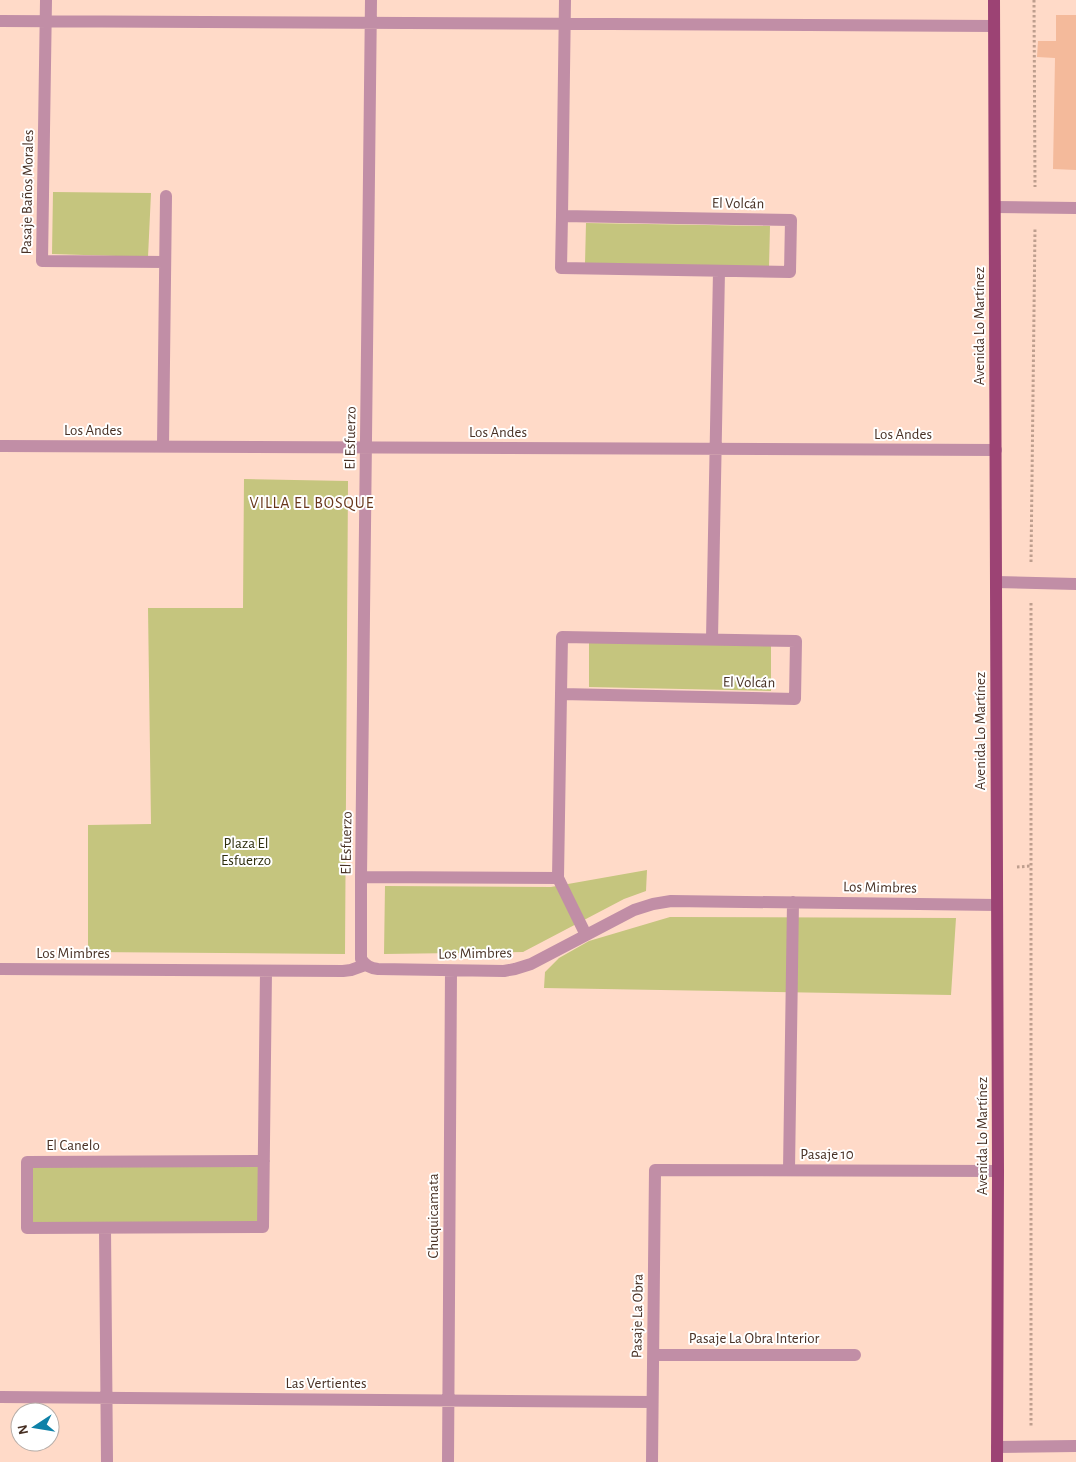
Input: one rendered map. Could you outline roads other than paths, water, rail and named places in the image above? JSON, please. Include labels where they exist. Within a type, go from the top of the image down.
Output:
[{"type":"main road","name":"Avenida Lo Martínez","points":[[994,0],[998,1172],[997,1462]]},
{"type":"street","name":"Pasaje Baños Morales","points":[[46,0],[42,261],[165,262]]},
{"type":"street","name":"El Esfuerzo","points":[[365,965],[361,959],[371,0]]},
{"type":"street","name":"El Volcán","points":[[562,216],[791,220],[790,272],[561,268],[565,0]]},
{"type":"street","points":[[0,21],[994,26]]},
{"type":"street","points":[[162,446],[166,196]]},
{"type":"street","points":[[995,207],[1076,208]]},
{"type":"street","points":[[712,640],[719,271]]},
{"type":"street","name":"Los Andes","points":[[0,446],[996,450]]},
{"type":"street","points":[[996,582],[1076,584]]},
{"type":"street","name":"El Volcán","points":[[561,694],[795,699],[796,641],[562,636],[561,694],[558,878],[586,935]]},
{"type":"street","points":[[362,877],[558,878]]},
{"type":"street","name":"Los Mimbres","points":[[0,969],[344,971],[365,965],[378,969],[504,971],[531,964],[634,910],[671,901],[997,905]]},
{"type":"street","points":[[790,1170],[793,902]]},
{"type":"street","name":"El Canelo","points":[[264,1161],[27,1162],[27,1228],[263,1227],[264,1161],[266,971]]},
{"type":"street","name":"Chuquicamata","points":[[448,1462],[451,971]]},
{"type":"street","name":"Pasaje 10","points":[[655,1170],[998,1172]]},
{"type":"street","name":"Pasaje La Obra","points":[[652,1462],[655,1170]]},
{"type":"street","points":[[105,1228],[107,1462]]},
{"type":"street","name":"Pasaje La Obra Interior","points":[[653,1355],[855,1355]]},
{"type":"street","name":"Las Vertientes","points":[[0,1397],[652,1402]]},
{"type":"street","points":[[997,1446],[1076,1446]]},
{"type":"district","name":"VILLA EL BOSQUE","points":[[312,502]]},
{"type":"park label","name":"Plaza El Esfuerzo","points":[[246,852]]}]
